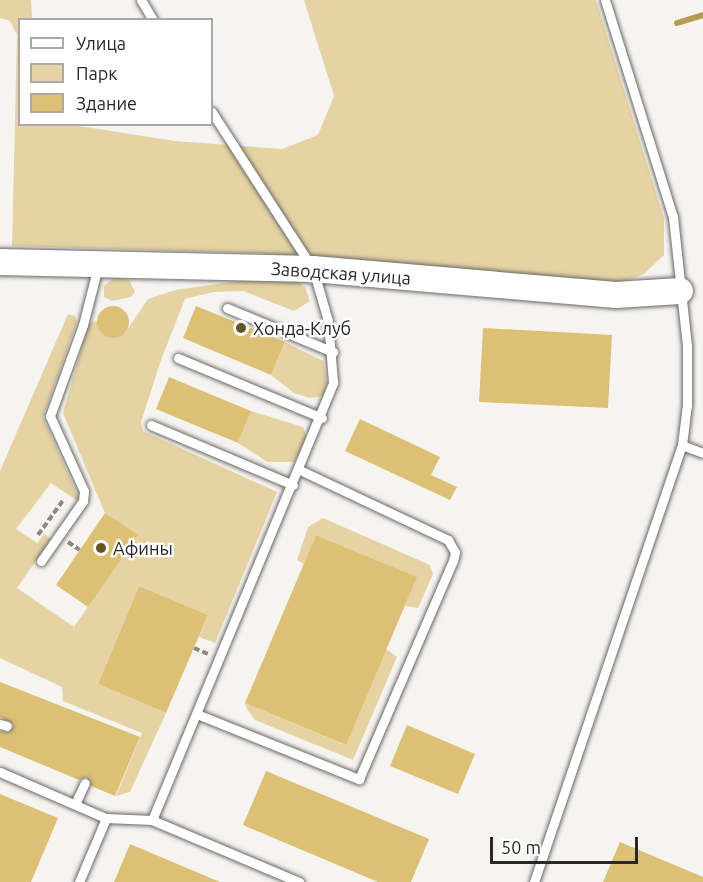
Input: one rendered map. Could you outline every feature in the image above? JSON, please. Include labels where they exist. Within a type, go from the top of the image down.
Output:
[{"type":"street","name":"Заводская улица","points":[[0,262],[313,269],[616,295],[680,291]]},
{"type":"lane","points":[[141,0],[152,18]]},
{"type":"lane","points":[[534,882],[682,445],[687,406],[687,346],[673,217],[605,0]]},
{"type":"lane","points":[[152,820],[322,418],[333,382],[333,351],[313,269],[213,114]]},
{"type":"lane","points":[[41,561],[83,501],[84,491],[50,416],[83,325],[99,264]]},
{"type":"lane","points":[[227,308],[333,351]]},
{"type":"lane","points":[[178,357],[322,418]]},
{"type":"lane","points":[[151,425],[293,485]]},
{"type":"lane","points":[[682,445],[703,453]]},
{"type":"lane","points":[[197,714],[358,779],[453,561],[455,552],[448,540],[300,470]]},
{"type":"lane","points":[[0,772],[106,818],[152,820],[299,882]]},
{"type":"lane","points":[[75,804],[85,783]]},
{"type":"lane","points":[[79,882],[106,818]]},
{"type":"path","points":[[38,535],[64,499]]},
{"type":"path","points":[[194,648],[205,653]]},
{"type":"green space","points":[[0,0],[31,0],[32,18],[18,18],[18,126],[79,126],[175,141],[282,149],[318,135],[334,96],[304,0],[596,0],[664,218],[664,255],[644,274],[618,284],[584,284],[260,253],[12,246],[17,35],[10,21],[0,18]]},
{"type":"green space","points":[[114,278],[129,280],[135,292],[131,297],[112,301],[104,297],[104,286]]},
{"type":"green space","points":[[294,279],[305,287],[310,301],[294,311],[243,291],[213,292],[185,299],[161,360],[141,422],[143,431],[277,492],[215,643],[199,637],[208,615],[139,586],[98,684],[166,713],[130,792],[116,796],[142,733],[63,701],[62,687],[0,658],[0,471],[68,314],[75,316],[77,322],[43,417],[79,498],[76,500],[51,483],[16,529],[37,543],[44,534],[51,539],[17,588],[74,627],[137,535],[105,513],[63,413],[89,323],[97,321],[102,333],[116,337],[125,333],[148,299],[175,290],[244,280]]},
{"type":"green space","points":[[285,342],[323,361],[327,383],[324,396],[310,398],[294,393],[271,375]]},
{"type":"green space","points":[[251,411],[303,427],[307,438],[294,462],[268,462],[238,443]]},
{"type":"green space","points":[[323,518],[430,565],[433,574],[418,608],[405,606],[416,577],[316,535],[304,564],[297,560],[308,527]]},
{"type":"green space","points":[[386,649],[397,657],[353,760],[255,720],[247,709],[245,703],[345,745]]},
{"type":"building","points":[[113,306],[124,311],[129,322],[124,333],[113,338],[102,333],[97,322],[102,311]]},
{"type":"building","points":[[196,306],[285,342],[271,375],[183,338]]},
{"type":"building","points":[[483,328],[612,335],[608,408],[479,402]]},
{"type":"building","points":[[169,377],[251,411],[238,443],[156,409]]},
{"type":"building","points":[[360,419],[440,457],[431,475],[457,487],[450,500],[345,451]]},
{"type":"building","points":[[105,513],[138,535],[88,607],[56,585]]},
{"type":"building","points":[[316,535],[417,577],[346,745],[245,703]]},
{"type":"building","points":[[139,586],[208,615],[166,713],[98,684]]},
{"type":"building","points":[[0,682],[140,737],[115,796],[91,786],[87,777],[79,780],[0,747],[0,731],[9,732],[14,725],[0,717]]},
{"type":"building","points":[[407,725],[475,754],[458,794],[390,766]]},
{"type":"building","points":[[266,771],[429,839],[411,882],[378,882],[243,825]]},
{"type":"building","points":[[0,794],[58,818],[31,882],[0,882]]},
{"type":"building","points":[[620,842],[703,877],[703,882],[603,882]]},
{"type":"building","points":[[130,844],[220,882],[114,882]]},
{"type":"waterway","points":[[677,23],[703,15]]},
{"type":"place","name":"Хонда-Клуб","points":[[241,328]]},
{"type":"place","name":"Афины","points":[[101,548]]}]
